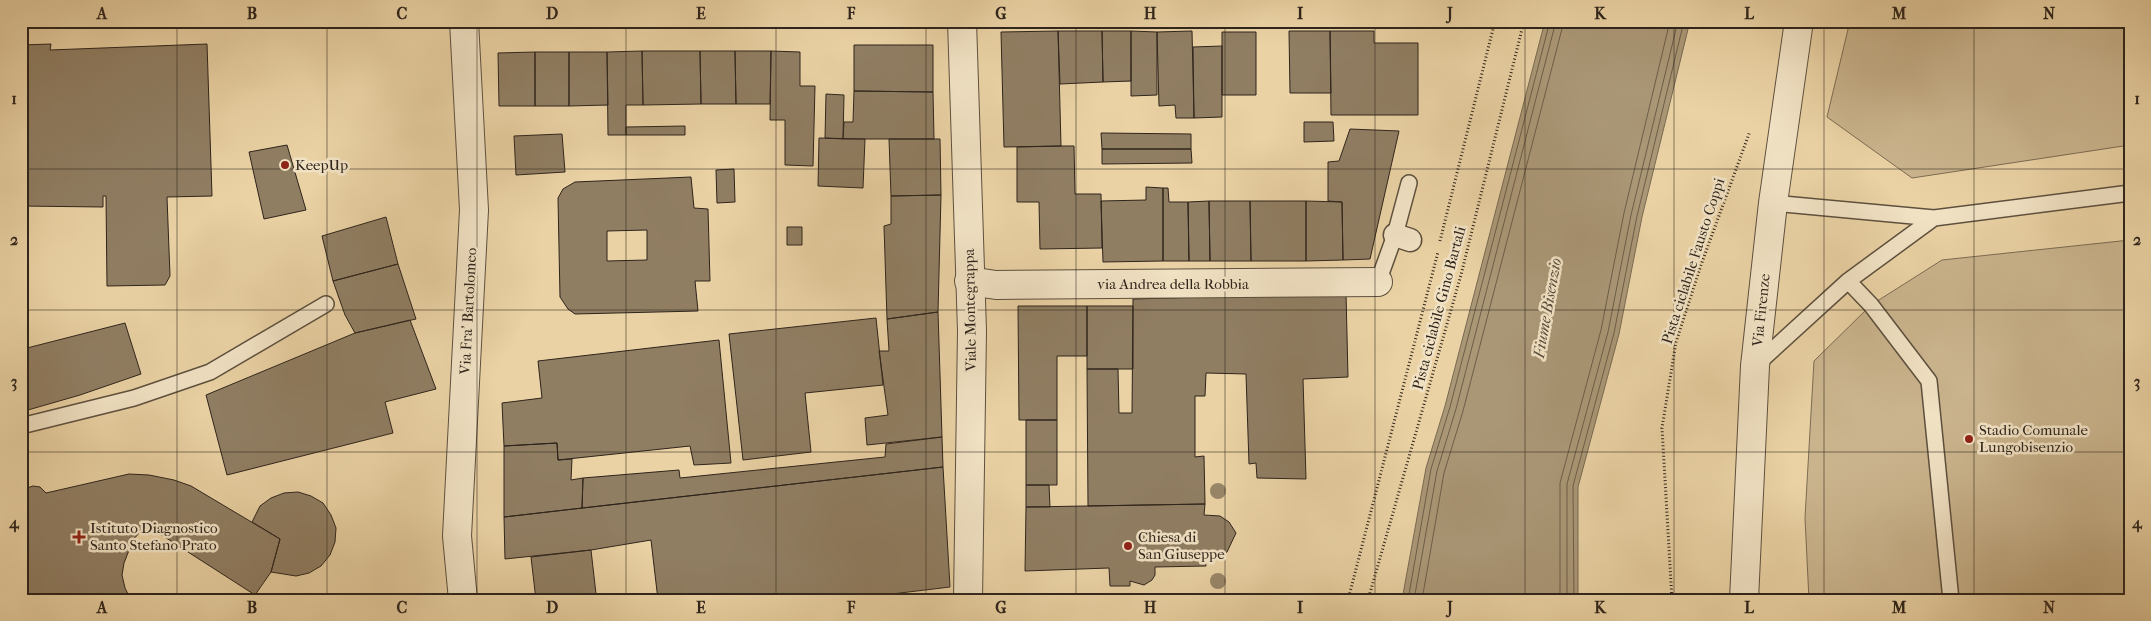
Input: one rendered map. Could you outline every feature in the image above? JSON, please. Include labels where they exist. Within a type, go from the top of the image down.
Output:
[{"type":"street","name":"Via Fra' Bartolomeo","points":[[462,600],[457,536],[474,210],[464,21]]},
{"type":"street","name":"Viale Montegrappa","points":[[962,21],[972,331],[968,600]]},
{"type":"street","name":"Via Firenze","points":[[1744,600],[1755,366],[1773,203],[1799,21]]},
{"type":"street","name":"via Andrea della Robbia","points":[[969,281],[996,285],[1378,282]]},
{"type":"lane","points":[[1378,282],[1402,237],[1409,183]]},
{"type":"lane","points":[[1773,203],[1934,218],[2130,193]]},
{"type":"lane","points":[[1755,366],[1848,281],[1934,218]]},
{"type":"lane","points":[[1848,281],[1871,305],[1929,381],[1951,600]]},
{"type":"lane","points":[[21,426],[134,398],[210,372],[326,304]]},
{"type":"path","points":[[1348,600],[1495,21]]},
{"type":"path","name":"Pista ciclabile Gino Bartali","points":[[1368,600],[1461,276],[1524,21]]},
{"type":"path","name":"Pista ciclabile Fausto Coppi","points":[[1672,600],[1662,428],[1676,342],[1700,265],[1752,125]]},
{"type":"shaded area","points":[[1850,21],[2130,21],[2130,145],[1912,178],[1827,117]]},
{"type":"shaded area","name":"Stadio Comunale Lungobisenzio","points":[[2130,240],[2130,600],[1809,600],[1805,518],[1814,361],[1871,305],[1942,260]]},
{"type":"water","name":"Fiume Bisenzio","points":[[1545,21],[1690,21],[1642,217],[1619,334],[1578,487],[1578,600],[1402,600],[1426,468],[1445,406]]},
{"type":"building","points":[[1058,31],[1102,31],[1103,82],[1060,84]]},
{"type":"building","points":[[1058,31],[1061,146],[1004,147],[1001,32]]},
{"type":"building","points":[[1102,31],[1131,31],[1131,81],[1103,82]]},
{"type":"building","points":[[1131,31],[1157,32],[1157,95],[1131,96]]},
{"type":"building","points":[[1192,31],[1194,118],[1176,118],[1175,105],[1159,106],[1157,32]]},
{"type":"building","points":[[1289,31],[1330,31],[1331,93],[1290,93]]},
{"type":"building","points":[[1330,31],[1374,31],[1374,43],[1418,43],[1418,115],[1331,115]]},
{"type":"building","points":[[1222,32],[1256,32],[1256,95],[1222,95]]},
{"type":"building","points":[[51,44],[50,50],[207,44],[212,196],[167,197],[170,276],[165,285],[107,286],[106,196],[103,196],[103,207],[21,206],[21,45]]},
{"type":"building","points":[[854,45],[933,45],[933,92],[854,91]]},
{"type":"building","points":[[1222,46],[1222,117],[1194,118],[1193,47]]},
{"type":"building","points":[[642,51],[700,51],[701,104],[643,105]]},
{"type":"building","points":[[642,51],[643,105],[626,105],[626,135],[608,135],[607,52]]},
{"type":"building","points":[[700,51],[735,51],[736,104],[701,104]]},
{"type":"building","points":[[735,51],[771,51],[770,104],[736,104]]},
{"type":"building","points":[[771,51],[800,52],[800,86],[815,86],[813,166],[785,165],[785,120],[770,120]]},
{"type":"building","points":[[535,52],[569,52],[569,106],[535,106]]},
{"type":"building","points":[[535,52],[535,106],[499,106],[498,53]]},
{"type":"building","points":[[569,52],[607,52],[608,105],[569,106]]},
{"type":"building","points":[[854,91],[933,92],[934,139],[843,139],[844,122],[853,122]]},
{"type":"building","points":[[826,94],[844,95],[843,139],[825,138]]},
{"type":"building","points":[[1304,122],[1333,122],[1334,141],[1304,142]]},
{"type":"building","points":[[685,126],[685,135],[626,135],[626,127]]},
{"type":"building","points":[[1350,129],[1399,131],[1370,259],[1343,260],[1342,202],[1328,201],[1328,162],[1339,161]]},
{"type":"building","points":[[1101,133],[1191,134],[1191,149],[1102,149]]},
{"type":"building","points":[[562,134],[565,172],[516,175],[514,136]]},
{"type":"building","points":[[819,138],[865,139],[863,188],[818,186]]},
{"type":"building","points":[[889,139],[940,139],[941,195],[891,196]]},
{"type":"building","points":[[287,145],[306,210],[264,219],[249,152]]},
{"type":"building","points":[[1074,146],[1075,194],[1101,194],[1102,248],[1040,249],[1039,202],[1017,202],[1017,147]]},
{"type":"building","points":[[1102,149],[1191,149],[1192,163],[1102,164]]},
{"type":"building","points":[[734,169],[735,202],[717,203],[716,170]]},
{"type":"building","points":[[691,177],[694,208],[708,209],[710,281],[695,281],[698,311],[575,314],[568,309],[560,297],[558,198],[563,189],[575,182]],"holes":[[[647,230],[647,260],[607,261],[607,231]]]},
{"type":"building","points":[[1146,187],[1163,188],[1163,261],[1103,262],[1101,201],[1146,200]]},
{"type":"building","points":[[1163,188],[1168,188],[1169,202],[1188,202],[1189,261],[1163,261]]},
{"type":"building","points":[[941,195],[938,312],[887,319],[884,226],[891,224],[891,196]]},
{"type":"building","points":[[1209,201],[1250,201],[1251,261],[1210,261]]},
{"type":"building","points":[[1209,201],[1210,261],[1189,261],[1188,202]]},
{"type":"building","points":[[1250,201],[1306,201],[1306,261],[1251,261]]},
{"type":"building","points":[[1306,201],[1342,202],[1343,260],[1306,261]]},
{"type":"building","points":[[386,217],[398,264],[333,281],[322,236]]},
{"type":"building","points":[[787,227],[802,227],[802,245],[787,245]]},
{"type":"building","points":[[398,264],[416,319],[355,333],[345,315],[333,281]]},
{"type":"building","points":[[21,279],[27,348],[125,323],[141,374],[80,395],[21,412]]},
{"type":"building","points":[[1346,293],[1348,377],[1303,379],[1306,479],[1257,478],[1256,463],[1249,464],[1246,374],[1206,373],[1205,396],[1195,396],[1195,457],[1204,456],[1205,504],[1088,506],[1087,369],[1118,369],[1119,413],[1132,413],[1133,299]]},
{"type":"building","points":[[1018,306],[1087,306],[1087,356],[1057,356],[1057,420],[1019,420]]},
{"type":"building","points":[[1087,306],[1133,306],[1133,369],[1087,369]]},
{"type":"building","points":[[938,312],[942,437],[867,445],[865,418],[888,415],[879,351],[889,351],[887,319]]},
{"type":"building","points":[[876,318],[883,385],[805,393],[811,452],[743,460],[729,334]]},
{"type":"building","points":[[410,320],[436,389],[385,402],[393,433],[227,475],[206,395],[355,333]]},
{"type":"building","points":[[719,340],[731,463],[694,465],[690,446],[558,460],[557,443],[504,446],[502,403],[542,398],[538,361]]},
{"type":"building","points":[[1026,420],[1057,420],[1057,485],[1026,485]]},
{"type":"building","points":[[942,437],[943,467],[582,508],[583,478],[679,470],[680,478],[885,457],[886,444]]},
{"type":"building","points":[[557,443],[558,460],[572,459],[571,480],[583,478],[582,508],[504,517],[504,446]]},
{"type":"building","points":[[943,467],[950,587],[875,596],[875,600],[658,600],[651,540],[591,550],[505,559],[504,517]]},
{"type":"building","name":"Istituto Diagnostico Santo Stefano Prato","points":[[129,474],[149,475],[191,486],[280,539],[271,572],[255,595],[148,528],[139,533],[133,540],[124,563],[122,575],[125,588],[131,600],[21,600],[21,493],[24,489],[33,486],[40,487],[46,493]]},
{"type":"building","points":[[1026,485],[1049,485],[1050,507],[1026,507]]},
{"type":"building","points":[[298,492],[311,496],[323,503],[331,515],[336,528],[335,542],[330,555],[321,566],[309,573],[296,576],[271,572],[280,539],[252,522],[260,506],[271,498],[284,493]]},
{"type":"building","name":"Chiesa di San Giuseppe","points":[[1205,504],[1204,515],[1220,516],[1229,522],[1236,533],[1227,552],[1217,559],[1205,558],[1206,566],[1155,567],[1155,575],[1152,580],[1144,585],[1130,581],[1130,586],[1110,586],[1109,568],[1025,571],[1026,507]]},
{"type":"building","points":[[591,550],[596,594],[536,600],[531,557]]},
{"type":"building","points":[[596,594],[596,600],[536,600]]},
{"type":"place","name":"KeepUp","points":[[285,165]]},
{"type":"place","name":"Stadio Comunale Lungobisenzio","points":[[1969,439]]},
{"type":"place","name":"Istituto Diagnostico Santo Stefano Prato","points":[[79,537]]},
{"type":"place","name":"Chiesa di San Giuseppe","points":[[1128,546]]}]
